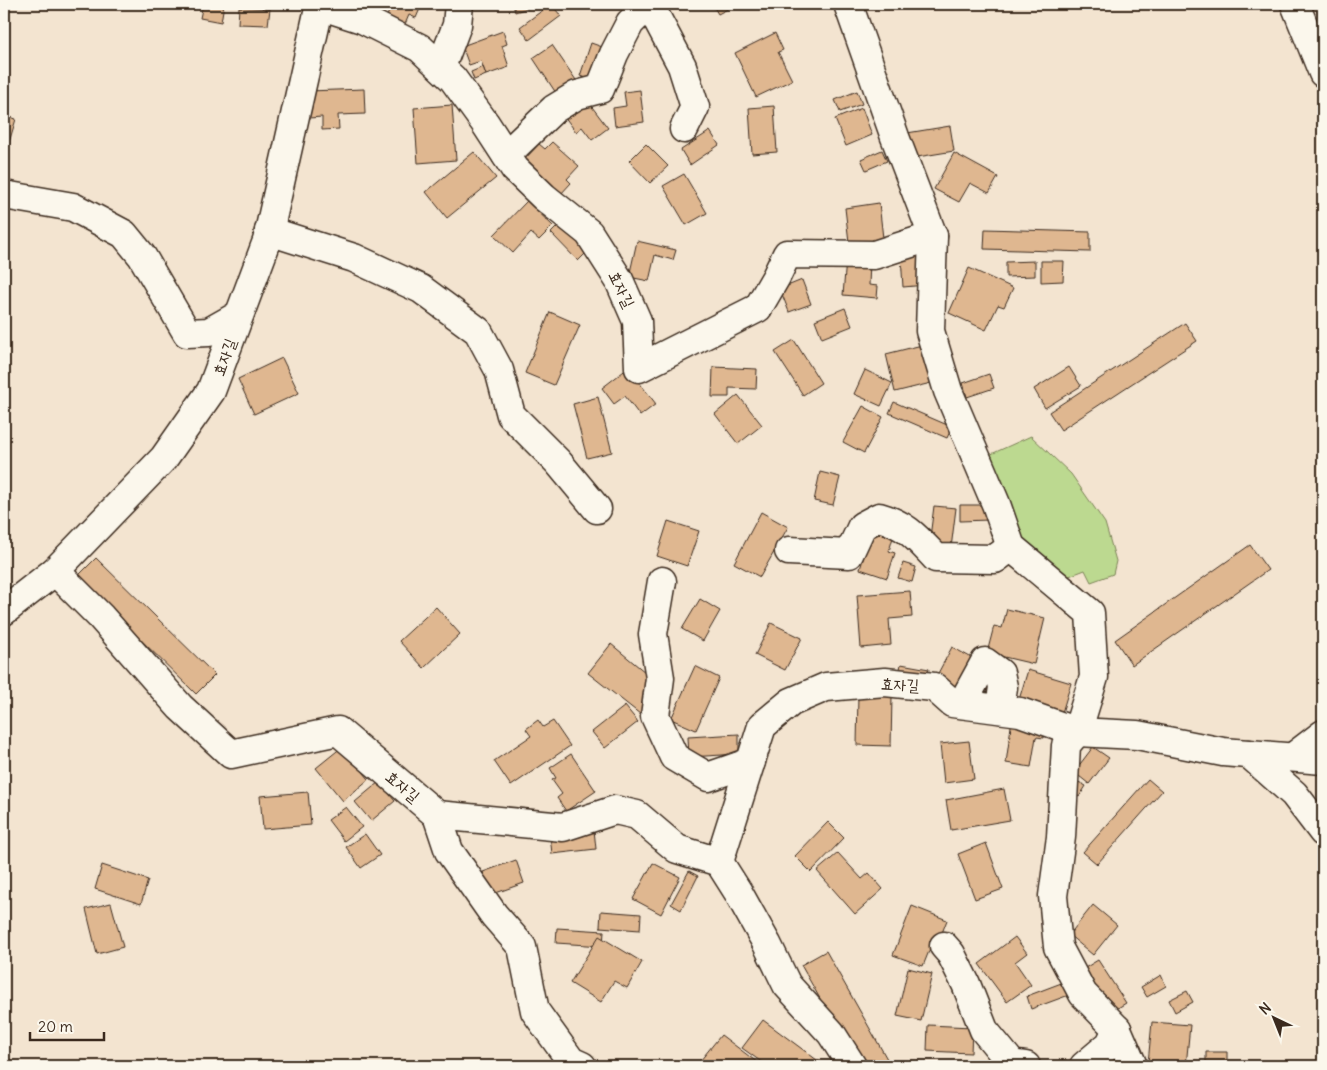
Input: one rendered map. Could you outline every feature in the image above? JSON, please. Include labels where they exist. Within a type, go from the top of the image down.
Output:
[{"type":"street","name":"효자길","points":[[4,611],[55,571],[164,458],[211,391],[269,232],[320,4],[362,19],[420,48],[453,78],[515,169],[544,197],[589,233],[620,280],[637,321],[639,368],[758,308],[786,254],[874,255],[934,236]]},
{"type":"street","points":[[441,67],[457,25],[459,4]]},
{"type":"street","points":[[506,155],[554,109],[577,95],[600,89],[614,54],[630,23],[650,4],[682,66],[695,107],[684,129]]},
{"type":"street","points":[[848,4],[895,137],[934,236],[930,331],[948,391],[996,504],[1011,547],[1090,613],[1094,677],[1077,732],[1066,745],[1061,837],[1053,896],[1058,947],[1083,994],[1117,1029],[1133,1066]]},
{"type":"street","points":[[1295,4],[1323,73]]},
{"type":"street","points":[[4,195],[73,207],[124,234],[142,256],[187,333],[209,332],[239,315]]},
{"type":"street","points":[[269,232],[354,258],[421,289],[478,331],[500,370],[511,415],[558,462],[597,509]]},
{"type":"street","points":[[790,551],[850,554],[862,526],[879,517],[890,520],[909,530],[936,558],[995,559],[1011,547]]},
{"type":"street","name":"효자길","points":[[55,571],[101,617],[180,707],[231,754],[338,731],[437,815]]},
{"type":"street","points":[[662,581],[653,634],[660,678],[655,716],[674,757],[708,777],[751,762]]},
{"type":"street","points":[[962,704],[985,662],[1000,672],[1003,687],[1000,709]]},
{"type":"street","name":"효자길","points":[[719,862],[762,726],[791,702],[826,687],[885,682],[934,687],[952,703],[1020,712],[1077,732],[1138,735],[1223,752],[1323,760]]},
{"type":"street","points":[[1294,758],[1323,734]]},
{"type":"street","points":[[1250,754],[1294,794],[1323,832]]},
{"type":"street","points":[[582,1066],[571,1061],[535,1010],[522,947],[494,915],[449,850],[437,815],[563,827],[615,810],[637,815],[677,849],[719,862],[767,944],[787,985],[831,1033],[852,1066]]},
{"type":"street","points":[[944,946],[951,954],[966,984],[984,1030],[1012,1064],[1026,1066]]},
{"type":"street","points":[[1084,1066],[1110,1044],[1117,1029]]},
{"type":"green space","points":[[1031,436],[1071,474],[1105,523],[1116,561],[1113,574],[1091,582],[1085,570],[1064,578],[1017,538],[987,456]]},
{"type":"building","points":[[203,4],[224,4],[221,22],[200,18]]},
{"type":"building","points":[[392,4],[422,4],[416,18],[409,15],[403,29],[385,21]]},
{"type":"building","points":[[513,4],[541,4],[515,12]]},
{"type":"building","points":[[551,4],[561,16],[529,40],[520,27]]},
{"type":"building","points":[[712,4],[737,4],[718,14]]},
{"type":"building","points":[[239,7],[270,9],[268,25],[238,24]]},
{"type":"building","points":[[503,31],[507,44],[502,46],[509,67],[486,75],[481,61],[469,65],[462,46]]},
{"type":"building","points":[[775,33],[783,50],[778,52],[792,80],[756,97],[735,53]]},
{"type":"building","points":[[591,43],[608,49],[596,82],[580,76]]},
{"type":"building","points":[[552,45],[578,83],[558,96],[533,58]]},
{"type":"building","points":[[483,67],[486,75],[474,80],[471,72]]},
{"type":"building","points":[[364,89],[365,114],[338,115],[339,129],[322,130],[322,117],[309,118],[308,91]]},
{"type":"building","points":[[640,90],[644,122],[615,126],[613,108],[626,106],[624,92]]},
{"type":"building","points":[[857,91],[862,104],[840,112],[835,100]]},
{"type":"building","points":[[583,95],[608,128],[592,140],[582,127],[576,132],[561,112]]},
{"type":"building","points":[[452,105],[456,160],[418,163],[414,108]]},
{"type":"building","points":[[774,106],[777,152],[752,154],[749,108]]},
{"type":"building","points":[[862,108],[872,135],[846,146],[835,119]]},
{"type":"building","points":[[4,115],[16,119],[7,149],[4,148]]},
{"type":"building","points":[[950,126],[954,151],[911,158],[907,133]]},
{"type":"building","points":[[710,131],[719,145],[690,165],[681,150]]},
{"type":"building","points":[[552,142],[579,166],[567,179],[571,183],[560,195],[523,161],[539,144],[545,149]]},
{"type":"building","points":[[646,144],[668,166],[650,183],[629,161]]},
{"type":"building","points":[[882,150],[887,161],[866,170],[861,159]]},
{"type":"building","points":[[474,152],[496,178],[447,218],[426,192]]},
{"type":"building","points":[[954,153],[998,177],[989,193],[970,183],[959,202],[934,189]]},
{"type":"building","points":[[684,174],[707,213],[686,225],[663,186]]},
{"type":"building","points":[[527,201],[553,226],[539,240],[531,233],[513,253],[494,235]]},
{"type":"building","points":[[879,203],[884,247],[864,249],[863,241],[849,242],[845,208]]},
{"type":"building","points":[[562,222],[590,249],[578,261],[551,233]]},
{"type":"building","points":[[985,229],[1090,232],[1090,252],[984,249]]},
{"type":"building","points":[[637,241],[676,250],[673,260],[655,255],[649,281],[629,277]]},
{"type":"building","points":[[923,254],[926,285],[903,287],[901,256]]},
{"type":"building","points":[[846,260],[870,262],[869,285],[878,286],[877,298],[843,295]]},
{"type":"building","points":[[1035,261],[1035,276],[1006,277],[1006,262]]},
{"type":"building","points":[[1041,261],[1064,261],[1063,281],[1041,282]]},
{"type":"building","points":[[969,268],[1013,288],[1004,307],[998,305],[986,330],[949,313]]},
{"type":"building","points":[[802,280],[811,304],[789,312],[780,289]]},
{"type":"building","points":[[845,308],[852,326],[822,338],[815,320]]},
{"type":"building","points":[[550,312],[580,325],[554,385],[525,373]]},
{"type":"building","points":[[1185,323],[1197,341],[1061,430],[1049,412]]},
{"type":"building","points":[[794,340],[821,383],[803,395],[775,352]]},
{"type":"building","points":[[922,345],[931,383],[895,392],[886,354]]},
{"type":"building","points":[[282,358],[299,393],[254,414],[238,379]]},
{"type":"building","points":[[713,367],[757,369],[756,389],[729,388],[729,397],[712,397]]},
{"type":"building","points":[[1069,367],[1081,386],[1045,408],[1034,389]]},
{"type":"building","points":[[628,368],[656,404],[640,416],[625,396],[614,404],[602,388]]},
{"type":"building","points":[[865,370],[892,383],[881,406],[854,394]]},
{"type":"building","points":[[989,374],[994,388],[967,397],[963,383]]},
{"type":"building","points":[[738,395],[762,425],[738,444],[715,414]]},
{"type":"building","points":[[598,397],[612,452],[587,458],[573,404]]},
{"type":"building","points":[[894,402],[952,427],[947,438],[889,413]]},
{"type":"building","points":[[863,406],[883,417],[864,453],[843,442]]},
{"type":"building","points":[[820,472],[840,477],[833,505],[814,501]]},
{"type":"building","points":[[960,505],[989,505],[989,520],[960,521]]},
{"type":"building","points":[[934,506],[956,508],[951,548],[929,545]]},
{"type":"building","points":[[761,512],[788,527],[760,577],[734,563]]},
{"type":"building","points":[[668,521],[699,531],[687,566],[657,556]]},
{"type":"building","points":[[868,525],[894,534],[889,551],[895,553],[887,578],[860,569],[864,556],[858,554]]},
{"type":"building","points":[[1250,545],[1268,570],[1132,665],[1115,640]]},
{"type":"building","points":[[96,558],[215,675],[196,694],[77,577]]},
{"type":"building","points":[[903,563],[916,567],[912,582],[898,578]]},
{"type":"building","points":[[910,591],[912,617],[889,619],[891,645],[861,648],[857,595]]},
{"type":"building","points":[[700,599],[720,611],[703,641],[682,629]]},
{"type":"building","points":[[436,607],[460,634],[424,668],[399,641]]},
{"type":"building","points":[[1007,609],[1045,618],[1034,664],[987,653],[994,626],[1002,628]]},
{"type":"building","points":[[771,623],[802,638],[785,670],[755,655]]},
{"type":"building","points":[[611,644],[651,677],[645,718],[588,673]]},
{"type":"building","points":[[952,647],[979,662],[962,693],[935,679]]},
{"type":"building","points":[[901,664],[929,669],[927,679],[899,674]]},
{"type":"building","points":[[695,666],[719,678],[696,730],[671,719]]},
{"type":"building","points":[[1028,670],[1071,683],[1061,716],[1018,703]]},
{"type":"building","points":[[858,695],[892,696],[891,746],[857,745]]},
{"type":"building","points":[[625,706],[638,722],[605,748],[592,732]]},
{"type":"building","points":[[1012,719],[1046,724],[1044,738],[1036,737],[1031,767],[1006,763]]},
{"type":"building","points":[[538,720],[543,727],[553,721],[570,746],[511,786],[494,761],[531,736],[526,729]]},
{"type":"building","points":[[739,734],[739,754],[689,757],[688,737]]},
{"type":"building","points":[[969,741],[974,779],[944,783],[940,744]]},
{"type":"building","points":[[342,747],[369,779],[343,801],[316,768]]},
{"type":"building","points":[[1093,747],[1109,758],[1089,784],[1074,772]]},
{"type":"building","points":[[571,754],[596,791],[566,811],[557,798],[562,794],[552,780],[556,778],[550,768]]},
{"type":"building","points":[[1148,779],[1162,791],[1097,864],[1083,852]]},
{"type":"building","points":[[1075,780],[1086,786],[1079,797],[1069,790]]},
{"type":"building","points":[[379,782],[395,801],[371,821],[355,802]]},
{"type":"building","points":[[1004,789],[1010,820],[951,830],[946,800]]},
{"type":"building","points":[[308,792],[311,825],[263,829],[260,796]]},
{"type":"building","points":[[346,807],[362,827],[344,841],[328,820]]},
{"type":"building","points":[[828,822],[844,838],[811,872],[795,856]]},
{"type":"building","points":[[594,830],[596,849],[552,854],[550,835]]},
{"type":"building","points":[[365,834],[380,855],[361,868],[346,847]]},
{"type":"building","points":[[986,843],[1003,889],[975,899],[958,854]]},
{"type":"building","points":[[838,853],[862,879],[869,873],[883,889],[855,914],[817,871]]},
{"type":"building","points":[[516,860],[524,883],[490,895],[483,872]]},
{"type":"building","points":[[653,863],[680,877],[661,914],[633,899]]},
{"type":"building","points":[[102,865],[148,880],[141,904],[95,889]]},
{"type":"building","points":[[689,871],[698,876],[681,910],[671,904]]},
{"type":"building","points":[[111,903],[123,947],[97,954],[86,909]]},
{"type":"building","points":[[1093,905],[1117,925],[1093,955],[1069,935]]},
{"type":"building","points":[[912,906],[947,920],[940,938],[935,936],[923,966],[893,955]]},
{"type":"building","points":[[601,911],[641,914],[640,930],[600,927]]},
{"type":"building","points":[[557,928],[604,931],[603,946],[556,943]]},
{"type":"building","points":[[599,936],[642,962],[627,988],[614,981],[601,1002],[570,983]]},
{"type":"building","points":[[1015,937],[1027,953],[1015,962],[1031,985],[1007,1002],[979,964]]},
{"type":"building","points":[[826,951],[891,1066],[858,1066],[801,965]]},
{"type":"building","points":[[1098,960],[1126,1003],[1108,1014],[1080,971]]},
{"type":"building","points":[[908,968],[932,974],[921,1021],[897,1016]]},
{"type":"building","points":[[1161,975],[1166,986],[1147,997],[1141,987]]},
{"type":"building","points":[[1064,982],[1069,995],[1031,1009],[1027,996]]},
{"type":"building","points":[[1187,991],[1193,1002],[1175,1012],[1169,1000]]},
{"type":"building","points":[[763,1020],[825,1066],[767,1066],[742,1048]]},
{"type":"building","points":[[1152,1022],[1190,1025],[1186,1066],[1148,1063]]},
{"type":"building","points":[[928,1025],[972,1027],[971,1053],[927,1051]]},
{"type":"building","points":[[721,1035],[762,1066],[696,1066]]},
{"type":"building","points":[[1206,1052],[1227,1052],[1227,1063],[1206,1064]]}]
